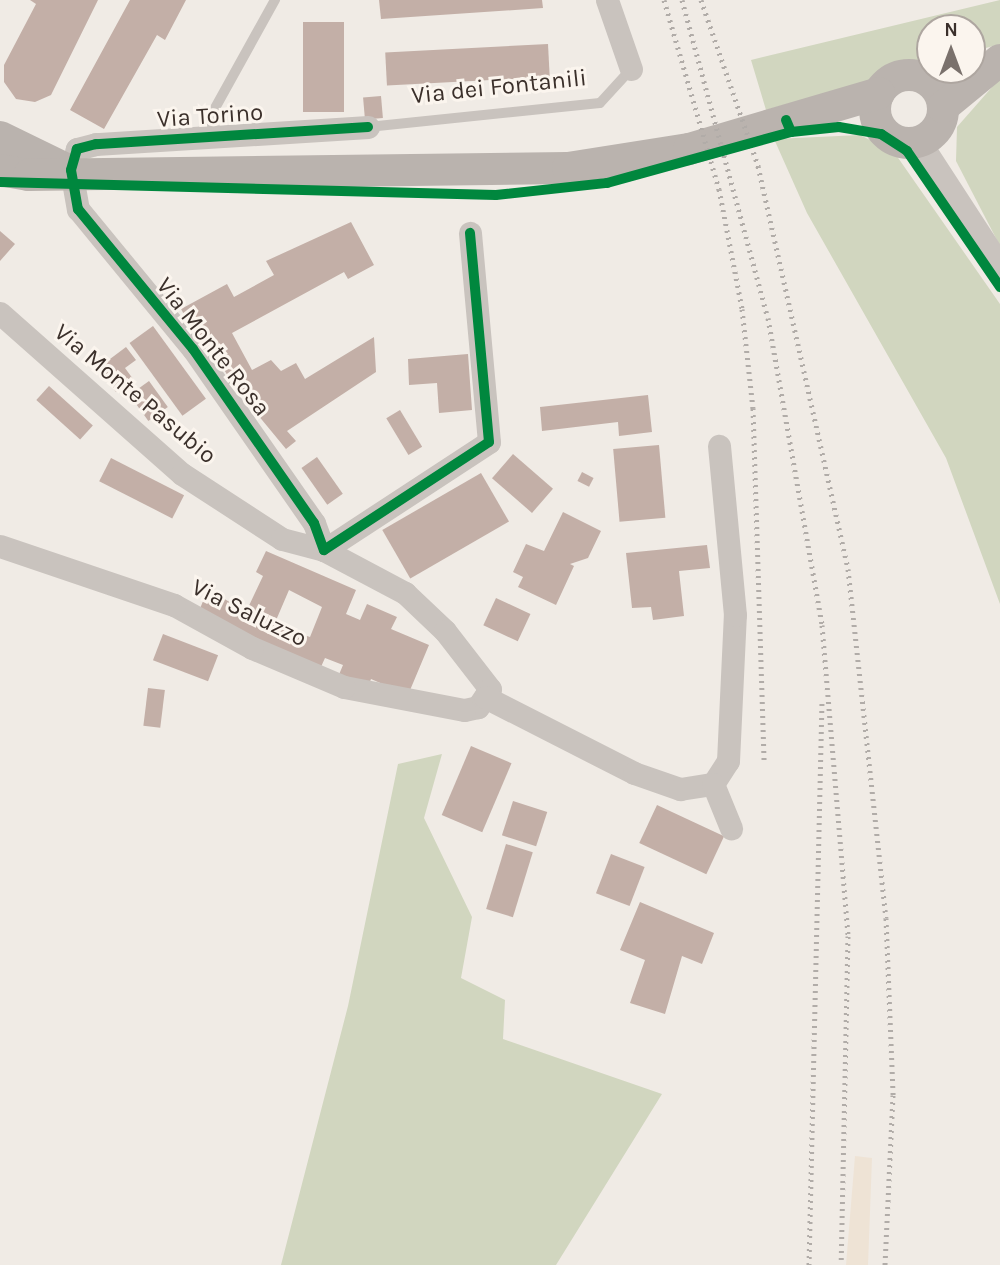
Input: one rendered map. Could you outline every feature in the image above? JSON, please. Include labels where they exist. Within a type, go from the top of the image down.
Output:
[{"type":"main road","points":[[986,62],[1000,60],[986,72]]},
{"type":"main road","points":[[0,170],[29,175],[71,170],[488,173],[689,149],[878,93],[893,78],[916,76]]},
{"type":"main road","points":[[794,118],[880,127],[896,140],[917,142],[939,125],[943,107],[937,84]]},
{"type":"main road","points":[[943,107],[971,84]]},
{"type":"main road","points":[[878,93],[880,127]]},
{"type":"main road","points":[[0,136],[71,170]]},
{"type":"street","name":"Via dei Fontanili","points":[[607,0],[631,69]]},
{"type":"street","name":"Via Torino","points":[[71,170],[77,149],[96,144],[368,127]]},
{"type":"street","points":[[917,142],[1000,270]]},
{"type":"street","name":"Via Monte Rosa","points":[[71,170],[78,209],[193,349],[314,523],[324,550]]},
{"type":"street","points":[[324,550],[489,443],[470,233]]},
{"type":"street","name":"Via Monte Pasubio","points":[[0,313],[181,474],[282,539],[324,550],[405,593],[478,669],[490,689],[482,702]]},
{"type":"street","points":[[719,446],[735,615],[728,761],[713,784],[731,828]]},
{"type":"street","name":"Via Saluzzo","points":[[0,546],[174,605],[344,687],[464,710],[482,702],[634,773],[680,789],[713,784]]},
{"type":"lane","points":[[199,136],[275,0]]},
{"type":"lane","name":"Via dei Fontanili","points":[[368,127],[600,103],[631,69]]},
{"type":"green space","points":[[1000,0],[1000,44],[986,48],[986,14],[942,14]]},
{"type":"green space","points":[[916,20],[916,68],[766,110],[751,60]]},
{"type":"green space","points":[[1000,78],[1000,246],[956,161],[957,127]]},
{"type":"green space","points":[[860,135],[894,152],[1000,304],[1000,604],[946,458],[807,213],[774,139]]},
{"type":"green space","points":[[442,754],[424,818],[472,917],[461,978],[505,1000],[503,1039],[662,1094],[556,1265],[281,1265],[348,1006],[398,764]]},
{"type":"shaded area","points":[[855,1156],[872,1158],[868,1265],[846,1265]]},
{"type":"building","points":[[30,0],[98,0],[51,95],[35,102],[16,99],[4,82],[4,65],[36,4]]},
{"type":"building","points":[[130,0],[186,0],[165,40],[157,35],[104,129],[70,110]]},
{"type":"building","points":[[379,0],[542,0],[543,8],[381,19]]},
{"type":"building","points":[[303,22],[344,22],[344,112],[303,112]]},
{"type":"building","points":[[548,44],[550,77],[387,85],[385,53]]},
{"type":"building","points":[[381,96],[383,118],[365,119],[363,98]]},
{"type":"building","points":[[351,222],[374,265],[348,279],[344,272],[232,333],[252,370],[271,360],[281,371],[296,363],[305,379],[374,337],[376,372],[287,431],[296,441],[286,449],[233,385],[210,345],[203,349],[181,309],[227,284],[234,297],[274,275],[266,261]]},
{"type":"building","points":[[0,231],[15,244],[0,261]]},
{"type":"building","points":[[153,326],[206,399],[182,416],[130,343]]},
{"type":"building","points":[[126,347],[136,360],[125,368],[133,379],[116,392],[98,368]]},
{"type":"building","points":[[468,354],[472,410],[439,413],[437,383],[409,385],[408,359]]},
{"type":"building","points":[[149,381],[168,407],[148,421],[130,395]]},
{"type":"building","points":[[49,386],[93,425],[80,440],[36,400]]},
{"type":"building","points":[[648,395],[652,432],[619,436],[618,422],[542,431],[540,407]]},
{"type":"building","points":[[400,410],[422,447],[408,455],[386,418]]},
{"type":"building","points":[[659,445],[665,518],[620,522],[613,449]]},
{"type":"building","points":[[513,454],[553,489],[532,513],[492,478]]},
{"type":"building","points":[[317,457],[343,494],[327,505],[301,468]]},
{"type":"building","points":[[111,458],[184,495],[172,518],[99,481]]},
{"type":"building","points":[[582,472],[594,478],[589,487],[577,481]]},
{"type":"building","points":[[481,473],[509,521],[410,578],[382,530]]},
{"type":"building","points":[[563,512],[601,531],[588,558],[570,564],[574,566],[556,605],[518,587],[523,577],[513,572],[526,544],[544,551]]},
{"type":"building","points":[[707,545],[710,568],[679,571],[684,616],[653,620],[651,607],[632,608],[626,553]]},
{"type":"building","points":[[266,551],[356,590],[346,614],[360,620],[367,604],[397,617],[391,629],[429,645],[408,695],[371,679],[367,689],[338,677],[343,665],[325,658],[320,669],[199,611],[208,589],[246,612],[263,576],[256,572]],"holes":[[[289,590],[322,607],[310,637],[274,625]]]},
{"type":"building","points":[[496,598],[530,614],[518,641],[483,625]]},
{"type":"building","points":[[163,634],[218,655],[208,681],[153,660]]},
{"type":"building","points":[[148,688],[165,690],[160,728],[143,726]]},
{"type":"building","points":[[471,746],[512,763],[482,832],[442,815]]},
{"type":"building","points":[[513,801],[547,812],[536,846],[502,835]]},
{"type":"building","points":[[657,805],[724,836],[706,874],[639,843]]},
{"type":"building","points":[[506,844],[533,852],[513,917],[486,909]]},
{"type":"building","points":[[611,854],[645,867],[630,906],[596,893]]},
{"type":"building","points":[[640,902],[714,933],[702,964],[682,956],[665,1014],[630,1003],[645,960],[620,950]]},
{"type":"railway","points":[[664,0],[719,189],[742,309],[753,408],[764,760]]},
{"type":"railway","points":[[682,0],[768,318],[822,625],[848,936],[841,1265]]},
{"type":"railway","points":[[701,0],[758,166],[848,569],[886,918],[893,1095],[885,1265]]},
{"type":"railway","points":[[809,1265],[822,702]]},
{"type":"cycle path","points":[[786,120],[791,132],[839,127],[881,134],[907,151],[1000,287]]},
{"type":"cycle path","points":[[368,127],[96,144],[77,149],[71,170],[78,209],[193,349],[314,523],[324,550],[489,442],[470,233]]},
{"type":"cycle path","points":[[0,182],[496,195],[607,183],[791,132]]}]
